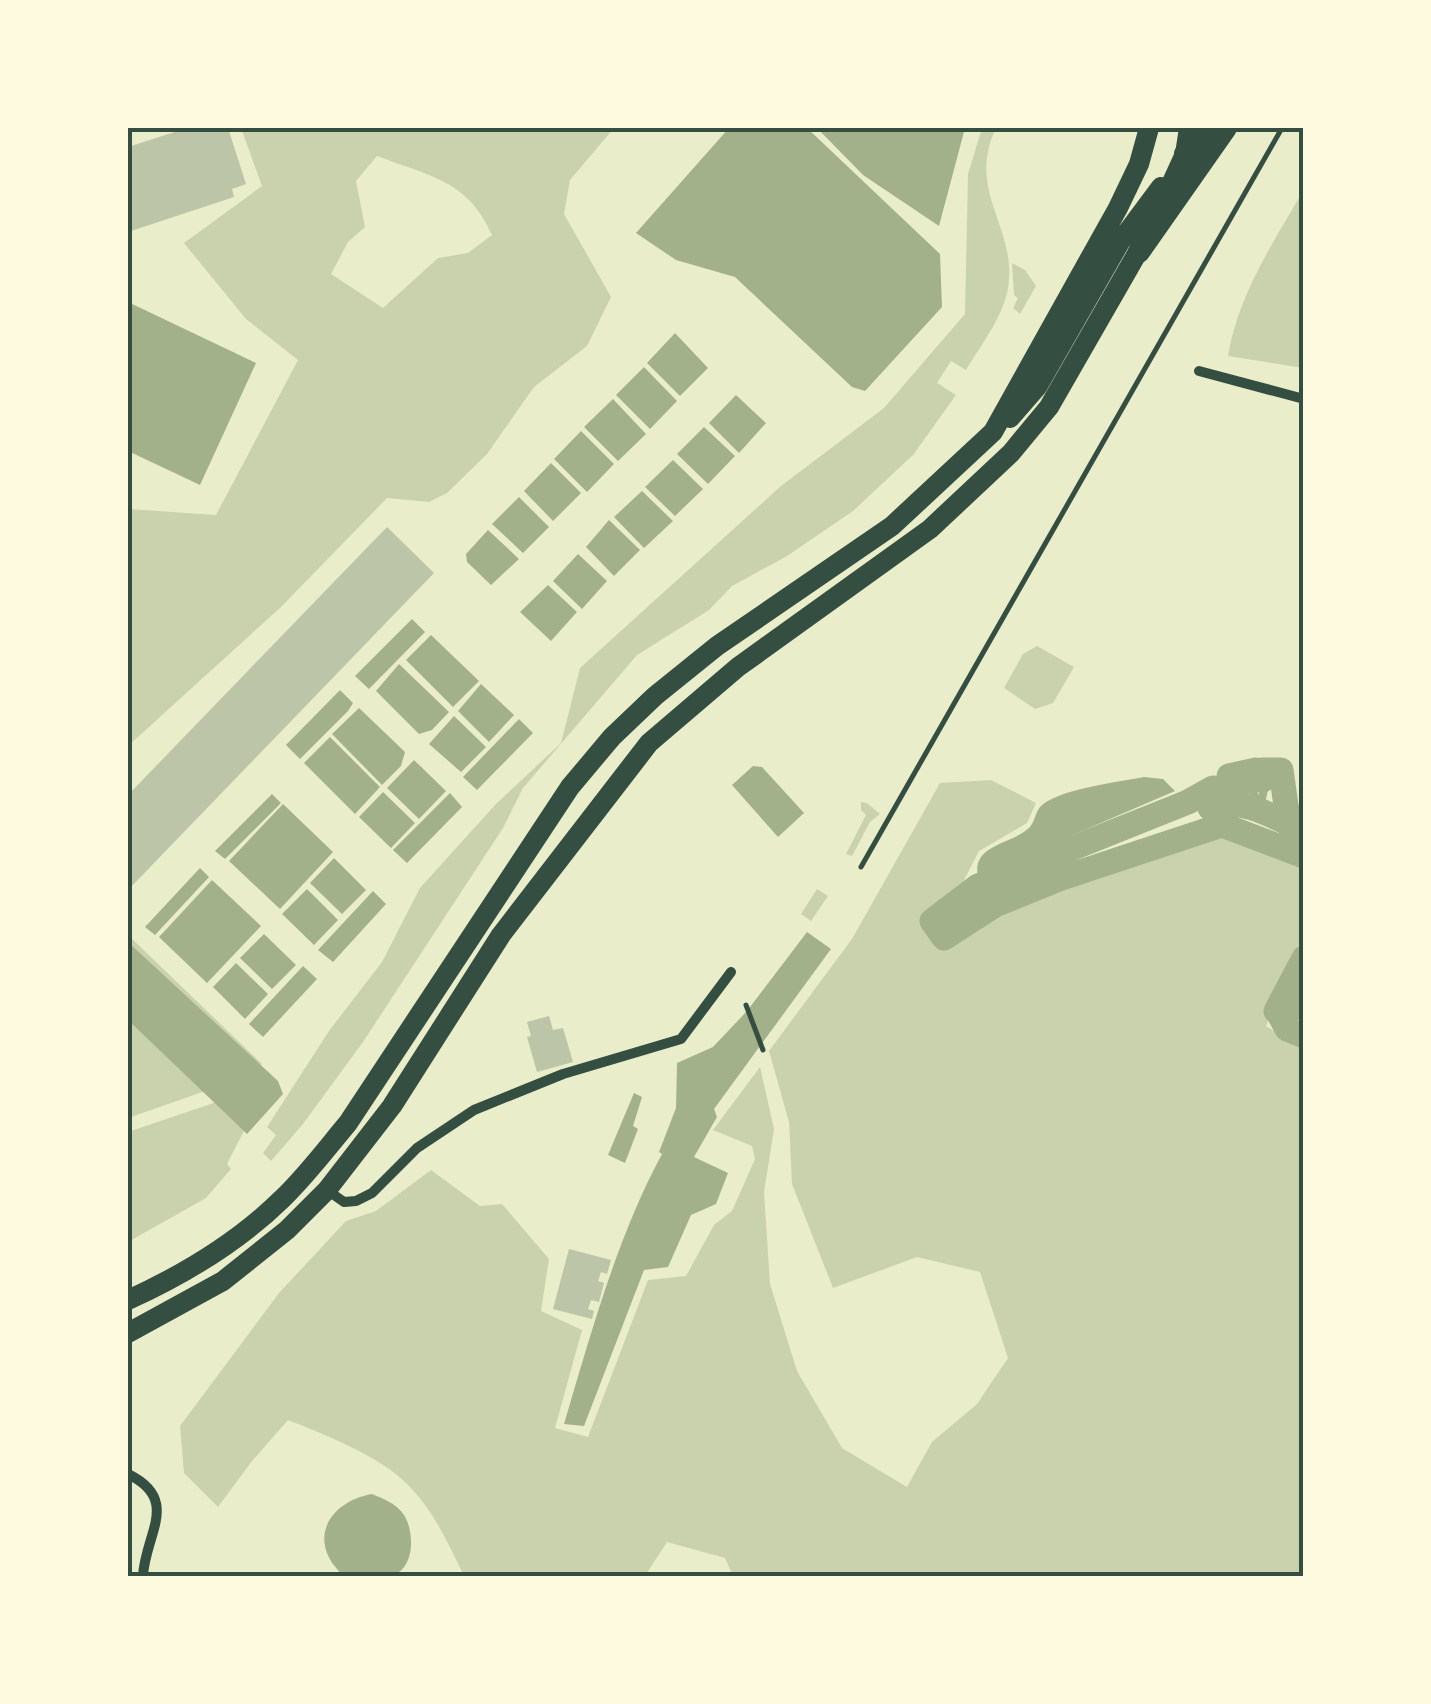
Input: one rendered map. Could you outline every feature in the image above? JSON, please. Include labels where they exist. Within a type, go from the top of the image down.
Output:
[{"type":"main road","points":[[994,432],[1118,208],[1149,128]]},
{"type":"main road","points":[[1140,252],[1185,154],[1189,128]]},
{"type":"main road","points":[[128,1300],[236,1239],[312,1166],[348,1123],[560,802],[612,737],[717,646],[892,526],[1037,388],[1120,242],[1204,128]]},
{"type":"main road","points":[[128,1333],[223,1281],[287,1230],[328,1190],[382,1121],[512,920],[649,744],[738,667],[930,529],[1011,453],[1048,406],[1140,252],[1226,128]]},
{"type":"street","points":[[1198,371],[1304,399]]},
{"type":"street","points":[[328,1190],[344,1202],[356,1201],[372,1193],[417,1148],[484,1105],[563,1074],[681,1039],[731,972]]},
{"type":"street","points":[[128,1474],[144,1482],[157,1501],[143,1576]]},
{"type":"path","points":[[861,868],[1282,128]]},
{"type":"path","points":[[746,1005],[763,1050]]},
{"type":"shaded area","points":[[241,128],[614,128],[570,180],[564,214],[611,297],[587,346],[534,387],[487,454],[447,493],[429,502],[387,498],[281,607],[128,746],[128,509],[216,515],[298,360],[246,319],[184,243],[262,186]],"holes":[[[377,156],[430,175],[459,191],[492,235],[468,253],[438,258],[383,308],[331,274],[348,242],[365,227],[356,181]]]},
{"type":"shaded area","points":[[729,128],[807,128],[940,254],[942,307],[865,391],[852,387],[735,277],[676,260],[636,233]]},
{"type":"shaded area","points":[[817,128],[965,128],[939,226],[863,175]]},
{"type":"shaded area","points":[[982,128],[996,128],[986,170],[1005,241],[1008,291],[999,315],[966,370],[951,361],[937,383],[956,395],[913,455],[853,511],[787,556],[732,586],[709,610],[637,655],[523,788],[503,828],[363,1042],[271,1161],[263,1153],[276,1135],[267,1127],[329,1031],[382,962],[420,888],[495,805],[561,743],[580,668],[781,486],[884,408],[965,314],[968,174]]},
{"type":"shaded area","points":[[1303,191],[1303,368],[1228,356],[1248,291]]},
{"type":"shaded area","points":[[1012,263],[1025,270],[1036,286],[1020,314],[1013,308],[1018,298],[1014,295]]},
{"type":"shaded area","points":[[128,302],[256,363],[200,485],[128,451]]},
{"type":"shaded area","points":[[675,333],[708,368],[680,396],[647,363]]},
{"type":"shaded area","points":[[644,367],[677,401],[650,429],[616,395]]},
{"type":"shaded area","points":[[736,395],[766,423],[739,453],[709,423]]},
{"type":"shaded area","points":[[613,399],[646,434],[618,461],[584,427]]},
{"type":"shaded area","points":[[704,427],[735,456],[708,484],[677,454]]},
{"type":"shaded area","points":[[581,431],[614,464],[587,492],[554,459]]},
{"type":"shaded area","points":[[673,460],[703,489],[675,516],[645,487]]},
{"type":"shaded area","points":[[551,463],[581,493],[553,521],[524,491]]},
{"type":"shaded area","points":[[642,491],[673,521],[644,548],[614,517]]},
{"type":"shaded area","points":[[519,497],[549,527],[523,553],[492,524]]},
{"type":"shaded area","points":[[609,520],[640,550],[614,576],[586,547]]},
{"type":"shaded area","points":[[488,530],[519,559],[491,585],[467,562],[466,554]]},
{"type":"shaded area","points":[[578,554],[607,581],[582,609],[553,581]]},
{"type":"shaded area","points":[[548,585],[577,612],[551,641],[520,612]]},
{"type":"shaded area","points":[[412,619],[425,632],[369,689],[355,676]]},
{"type":"shaded area","points":[[431,635],[479,681],[453,707],[406,660]]},
{"type":"shaded area","points":[[1037,646],[1074,667],[1053,703],[1035,709],[1004,688],[1023,654]]},
{"type":"shaded area","points":[[399,664],[449,712],[432,730],[419,734],[376,691]]},
{"type":"shaded area","points":[[481,684],[514,715],[489,742],[458,711]]},
{"type":"shaded area","points":[[340,690],[353,703],[300,759],[286,745]]},
{"type":"shaded area","points":[[359,708],[405,752],[401,766],[382,785],[332,734]]},
{"type":"shaded area","points":[[454,716],[486,747],[461,772],[429,744]]},
{"type":"shaded area","points":[[519,719],[533,733],[477,790],[463,777]]},
{"type":"shaded area","points":[[330,737],[380,787],[355,814],[304,763]]},
{"type":"shaded area","points":[[414,760],[446,791],[419,819],[387,788]]},
{"type":"shaded area","points":[[753,766],[762,767],[804,813],[778,837],[732,785]]},
{"type":"shaded area","points":[[1144,777],[1163,779],[1175,791],[978,876],[977,866],[987,851],[1029,828],[1040,807],[1048,801],[1089,787]]},
{"type":"shaded area","points":[[991,780],[1036,803],[1027,823],[979,851],[958,892],[928,919],[944,942],[995,906],[1168,843],[1222,829],[1303,862],[1303,950],[1266,1026],[1292,1042],[1303,1037],[1303,1576],[733,1576],[725,1558],[667,1542],[645,1576],[464,1576],[432,1515],[395,1473],[334,1439],[288,1420],[218,1507],[184,1473],[180,1426],[279,1293],[346,1221],[376,1211],[431,1170],[480,1206],[502,1204],[549,1259],[541,1311],[582,1330],[555,1428],[588,1437],[648,1280],[686,1276],[714,1225],[732,1211],[755,1159],[752,1146],[713,1130],[760,1067],[774,1129],[764,1192],[770,1284],[797,1371],[842,1448],[907,1487],[932,1442],[977,1404],[1008,1358],[980,1272],[917,1257],[833,1288],[792,1184],[789,1122],[769,1051],[852,939],[940,783]]},
{"type":"shaded area","points":[[383,792],[415,823],[391,848],[359,817]]},
{"type":"shaded area","points":[[450,793],[462,807],[407,863],[393,850]]},
{"type":"shaded area","points":[[272,794],[281,803],[225,859],[215,851]]},
{"type":"shaded area","points":[[861,802],[880,814],[870,822],[852,856],[846,854],[866,815]]},
{"type":"shaded area","points":[[283,804],[333,852],[280,909],[229,861]]},
{"type":"shaded area","points":[[334,858],[366,890],[342,914],[310,883]]},
{"type":"shaded area","points":[[200,868],[209,877],[155,935],[145,927]]},
{"type":"shaded area","points":[[212,880],[261,926],[207,983],[159,937]]},
{"type":"shaded area","points":[[307,889],[338,920],[314,945],[282,914]]},
{"type":"shaded area","points":[[817,889],[828,896],[811,921],[801,914]]},
{"type":"shaded area","points":[[373,891],[386,904],[333,962],[318,950]]},
{"type":"shaded area","points":[[807,932],[831,949],[714,1109],[717,1117],[694,1157],[728,1173],[716,1204],[691,1215],[668,1267],[644,1270],[584,1426],[564,1424],[619,1251],[662,1154],[659,1152],[676,1108],[677,1063],[713,1047],[747,1011]]},
{"type":"shaded area","points":[[264,934],[296,965],[272,989],[240,958]]},
{"type":"shaded area","points":[[128,935],[262,1064],[234,1081],[128,1118]]},
{"type":"shaded area","points":[[129,943],[278,1081],[283,1094],[247,1134],[128,1020]]},
{"type":"shaded area","points":[[236,963],[268,994],[245,1019],[213,987]]},
{"type":"shaded area","points":[[303,966],[317,979],[263,1037],[249,1024]]},
{"type":"shaded area","points":[[255,1089],[249,1121],[227,1164],[231,1169],[206,1198],[128,1242],[128,1132]]},
{"type":"shaded area","points":[[634,1093],[642,1097],[633,1126],[638,1129],[625,1163],[608,1155]]},
{"type":"shaded area","points":[[372,1494],[394,1505],[408,1522],[409,1559],[391,1576],[344,1576],[326,1550],[327,1526],[343,1506]]},
{"type":"building","points":[[187,128],[228,128],[246,184],[232,189],[234,197],[128,232],[128,147]]},
{"type":"building","points":[[387,527],[434,573],[128,890],[128,795]]},
{"type":"building","points":[[549,1016],[553,1030],[563,1028],[573,1062],[537,1072],[527,1022]]},
{"type":"building","points":[[569,1249],[611,1260],[607,1274],[601,1272],[598,1281],[604,1283],[599,1302],[591,1300],[588,1309],[594,1311],[592,1319],[553,1309]]},
{"type":"waterway","points":[[1260,809],[1268,769]]},
{"type":"waterway","points":[[1304,821],[1287,813],[1281,770],[1262,770],[1263,780],[1257,780],[1256,770],[1229,776],[1240,785],[1234,792],[1213,788],[1188,802],[978,886],[932,921],[944,938],[995,905],[1059,879],[1222,825],[1304,856]]},
{"type":"waterway","points":[[1248,771],[1260,809]]},
{"type":"waterway","points":[[1210,808],[1244,806],[1299,829]]},
{"type":"waterway","points":[[1304,958],[1276,1011],[1286,1017],[1304,988]]},
{"type":"waterway","points":[[1284,1009],[1280,1016],[1287,1029],[1304,1036]]}]
